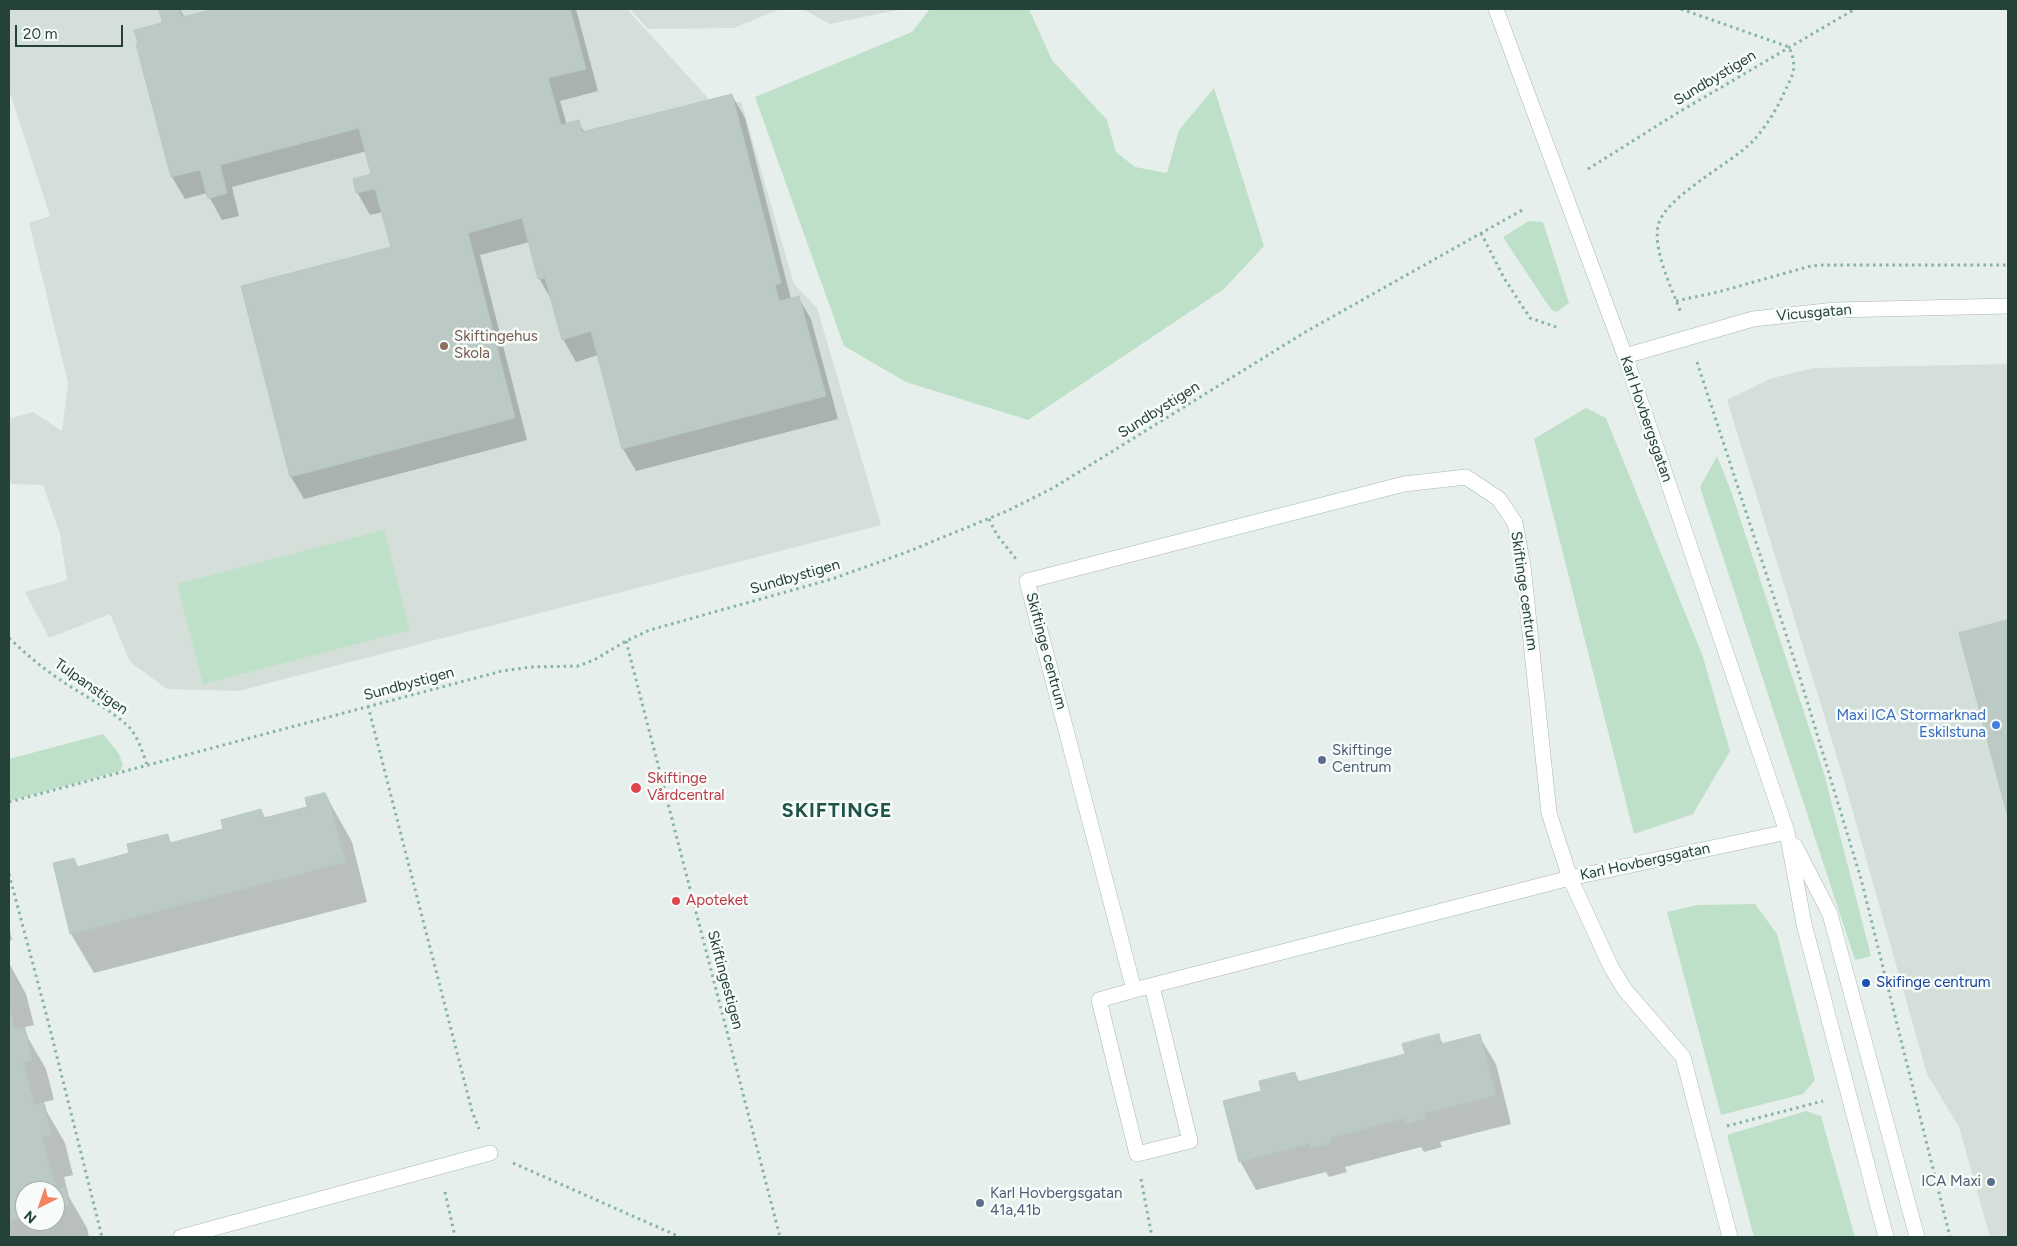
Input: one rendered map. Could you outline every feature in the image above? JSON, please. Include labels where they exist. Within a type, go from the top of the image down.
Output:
[{"type":"street","name":"Karl Hovbergsgatan","points":[[1496,9],[1624,356],[1787,832],[1804,924],[1886,1237]]},
{"type":"street","name":"Vicusgatan","points":[[1624,356],[1754,319],[1836,310],[2008,306]]},
{"type":"street","name":"Skiftinge centrum","points":[[1134,990],[1028,581],[1404,484],[1466,477],[1499,499],[1515,523],[1523,566],[1549,813],[1570,878]]},
{"type":"street","name":"Karl Hovbergsgatan","points":[[1730,1237],[1683,1057],[1620,982],[1610,967],[1570,878],[1787,832]]},
{"type":"street","name":"Karl Hovbergsgatan","points":[[1787,832],[1830,914],[1917,1237]]},
{"type":"street","points":[[1152,986],[1190,1141],[1137,1154],[1098,1000],[1134,990],[1570,878]]},
{"type":"street","points":[[181,1237],[490,1153]]},
{"type":"path","points":[[1681,9],[1789,47],[1795,61],[1794,73],[1781,101],[1753,141],[1731,160],[1679,197],[1661,218],[1656,237],[1797,668],[1858,870],[1950,1237]]},
{"type":"path","name":"Sundbystigen","points":[[1588,169],[1679,112],[1854,9]]},
{"type":"path","name":"Sundbystigen","points":[[9,802],[502,671],[531,667],[578,666],[594,660],[626,641],[650,630],[832,579],[989,519],[1053,488],[1307,331],[1524,209]]},
{"type":"path","points":[[1481,233],[1504,278],[1530,318],[1559,328]]},
{"type":"path","points":[[1676,301],[1718,292],[1811,266],[2008,265]]},
{"type":"path","points":[[989,519],[997,535],[1016,560],[1028,581]]},
{"type":"path","name":"Tulpanstigen","points":[[9,638],[58,679],[108,711],[130,728],[147,765]]},
{"type":"path","name":"Skiftingestigen","points":[[626,641],[780,1237]]},
{"type":"path","points":[[368,706],[472,1111],[490,1153],[680,1237]]},
{"type":"path","points":[[9,874],[102,1237]]},
{"type":"path","points":[[1877,1087],[1910,1078]]},
{"type":"path","points":[[1703,1132],[1849,1094]]},
{"type":"path","points":[[1137,1154],[1152,1237]]},
{"type":"path","points":[[439,1167],[455,1237]]},
{"type":"shaded area","name":"Skiftingehus Skola","points":[[9,9],[627,9],[716,107],[741,101],[794,284],[817,308],[881,525],[238,691],[167,689],[130,662],[110,614],[49,638],[25,592],[67,580],[60,534],[43,485],[12,484],[9,479],[9,419],[33,412],[62,431],[68,383],[29,223],[50,216],[9,90]]},
{"type":"shaded area","points":[[630,9],[780,9],[734,28],[648,29]]},
{"type":"shaded area","points":[[803,9],[902,9],[830,24]]},
{"type":"shaded area","points":[[2008,364],[2008,1237],[1990,1237],[1959,1127],[1927,1074],[1841,770],[1727,400],[1772,378],[1814,368]]},
{"type":"green space","points":[[930,9],[1029,9],[1052,60],[1107,120],[1116,152],[1135,167],[1167,173],[1179,130],[1214,88],[1264,246],[1224,289],[1028,420],[906,382],[844,346],[755,97],[912,32]]},
{"type":"green space","points":[[1529,221],[1543,222],[1569,303],[1557,312],[1552,310],[1546,302],[1503,237]]},
{"type":"green space","points":[[1586,408],[1606,418],[1703,657],[1730,751],[1693,814],[1634,834],[1534,439]]},
{"type":"green space","points":[[1717,456],[1732,494],[1824,773],[1871,956],[1855,960],[1700,487]]},
{"type":"green space","points":[[384,530],[410,630],[203,684],[177,584]]},
{"type":"green space","points":[[103,734],[119,754],[123,765],[120,771],[9,801],[9,759]]},
{"type":"green space","points":[[1755,904],[1777,934],[1815,1080],[1803,1094],[1721,1115],[1667,912],[1697,905]]},
{"type":"green space","points":[[1806,1111],[1821,1116],[1855,1237],[1754,1237],[1727,1135]]},
{"type":"building","points":[[159,9],[179,9],[182,17],[214,9],[570,9],[586,69],[548,78],[561,125],[579,120],[582,132],[732,94],[781,283],[775,285],[779,301],[799,296],[826,396],[622,449],[591,331],[562,340],[545,278],[538,279],[522,218],[468,233],[515,418],[290,477],[241,286],[391,247],[375,189],[356,193],[353,179],[371,174],[359,128],[220,165],[227,193],[208,199],[200,170],[171,177],[134,30],[162,23]]},
{"type":"building","name":"Maxi ICA Stormarknad Eskilstuna","points":[[2008,620],[2008,818],[1959,633]]},
{"type":"building","points":[[325,793],[329,801],[345,862],[70,934],[53,863],[74,858],[77,867],[129,853],[127,844],[168,834],[170,843],[223,829],[221,820],[261,809],[264,818],[307,807],[305,798]]},
{"type":"building","points":[[9,1008],[15,1030],[24,1028],[32,1060],[23,1063],[34,1105],[43,1103],[51,1135],[42,1137],[54,1181],[15,1181],[15,1220],[9,1221]]},
{"type":"building","points":[[1439,1034],[1441,1044],[1480,1034],[1496,1095],[1425,1113],[1426,1118],[1406,1124],[1404,1118],[1330,1138],[1331,1143],[1311,1148],[1310,1143],[1239,1162],[1223,1101],[1261,1091],[1259,1081],[1295,1072],[1298,1082],[1405,1054],[1402,1044]]},
{"type":"building","points":[[65,1187],[69,1204],[65,1205]]},
{"type":"place","name":"Skiftingehus Skola","points":[[444,346]]},
{"type":"place","name":"Maxi ICA Stormarknad Eskilstuna","points":[[1996,725]]},
{"type":"place","name":"Skiftinge Centrum","points":[[1322,760]]},
{"type":"place","name":"Skiftinge Vårdcentral","points":[[636,788]]},
{"type":"place","name":"Apoteket","points":[[676,901]]},
{"type":"place","name":"Skifinge centrum","points":[[1866,983]]},
{"type":"place","name":"ICA Maxi","points":[[1991,1182]]},
{"type":"place","name":"Karl Hovbergsgatan 41a,41b","points":[[980,1203]]},
{"type":"district","name":"SKIFTINGE","points":[[837,811]]}]
